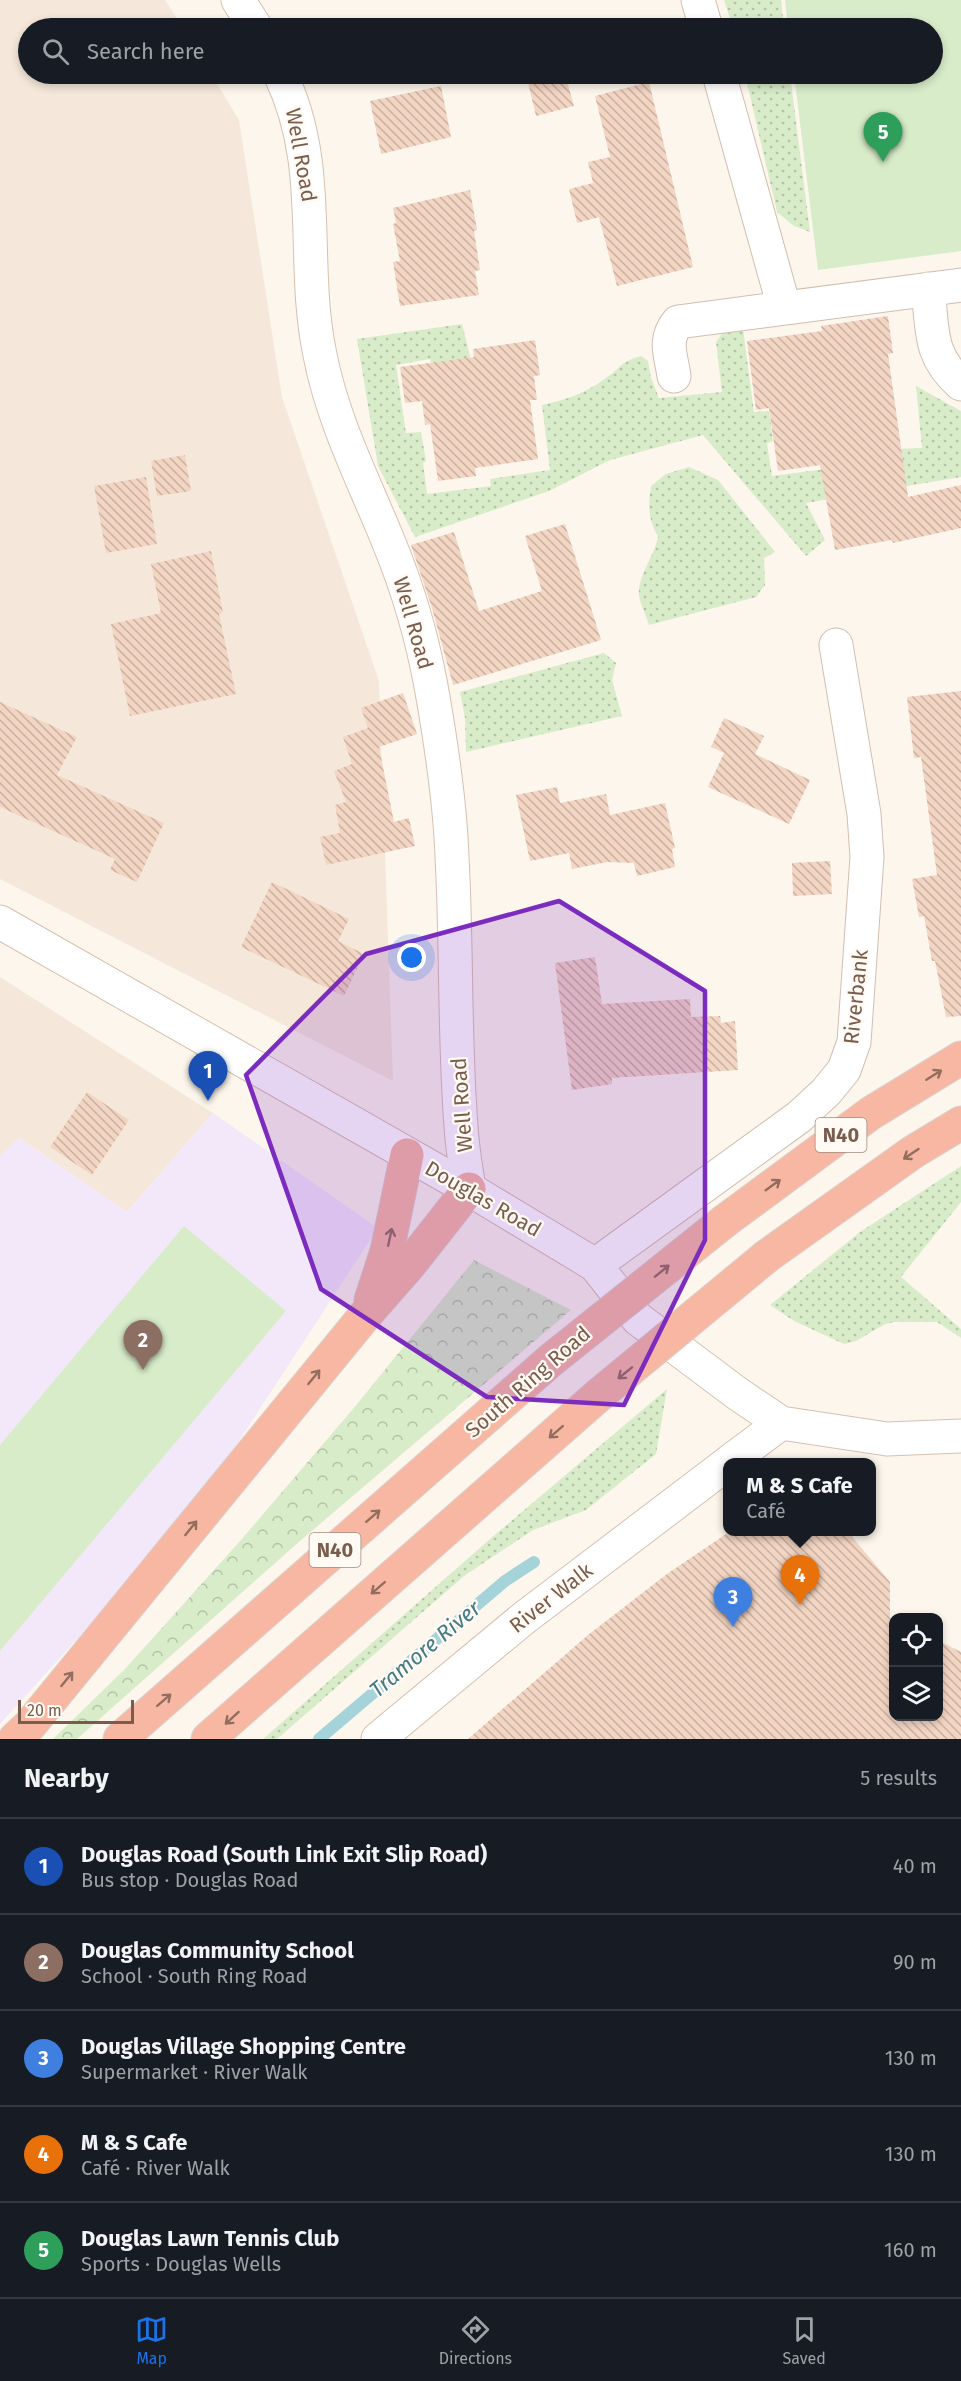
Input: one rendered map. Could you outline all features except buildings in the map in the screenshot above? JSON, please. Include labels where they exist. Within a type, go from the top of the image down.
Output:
[{"type":"highway","name":"South Ring Road","points":[[120,1739],[551,1360],[726,1220],[871,1113],[961,1058]]},
{"type":"highway","name":"N40","points":[[208,1739],[600,1394],[767,1256],[914,1152],[961,1123]]},
{"type":"highway","points":[[367,1313],[387,1251],[407,1155]]},
{"type":"highway","points":[[15,1739],[30,1725],[367,1313],[410,1264],[469,1189]]},
{"type":"main road","points":[[238,0],[250,18]]},
{"type":"main road","points":[[698,0],[703,18]]},
{"type":"main road","name":"Well Road","points":[[284,84],[295,110],[308,179],[313,313],[327,386],[347,446],[404,584],[418,629],[431,686],[444,773],[452,855],[461,1128],[469,1189]]},
{"type":"main road","points":[[722,84],[780,295]]},
{"type":"main road","points":[[674,376],[669,332],[678,322],[780,295],[928,289],[961,285]]},
{"type":"main road","points":[[928,289],[935,352],[941,363],[961,384]]},
{"type":"main road","name":"Riverbank","points":[[595,1265],[799,1116],[826,1092],[844,1070],[854,1042],[867,857],[864,814],[837,645]]},
{"type":"main road","name":"Douglas Road","points":[[0,922],[469,1189],[595,1265],[638,1319],[738,1394],[781,1423],[887,1439],[961,1436]]},
{"type":"main road","name":"River Walk","points":[[736,1458],[781,1423]]},
{"type":"main road","name":"River Walk","points":[[378,1739],[524,1618],[723,1468]]},
{"type":"highlighted area","points":[[559,901],[705,991],[705,1240],[624,1405],[487,1397],[321,1289],[246,1075],[366,954]]},
{"type":"shaded area","points":[[0,0],[165,0],[177,18],[18,18],[18,84],[217,84],[239,120],[282,397],[379,681],[393,1081],[0,879]]},
{"type":"shaded area","points":[[0,977],[213,1113],[127,1212],[19,1138],[0,1156]]},
{"type":"shaded area","points":[[213,1113],[378,1228],[193,1511],[0,1724],[0,1156],[19,1138],[127,1212]]},
{"type":"green space","points":[[724,0],[781,0],[783,18],[730,18]]},
{"type":"green space","points":[[785,0],[961,0],[961,251],[818,270],[795,84],[943,84],[943,18],[787,18]]},
{"type":"green space","points":[[747,84],[791,84],[810,232],[794,226],[777,212]]},
{"type":"green space","points":[[462,324],[471,360],[432,365],[430,359],[396,365],[406,433],[421,432],[426,461],[423,463],[427,494],[491,486],[490,479],[550,470],[542,405],[583,392],[634,358],[641,356],[648,361],[651,378],[659,398],[722,392],[716,342],[723,332],[743,329],[754,412],[769,411],[773,441],[767,443],[772,476],[841,467],[896,449],[922,448],[916,386],[961,411],[961,477],[806,503],[825,540],[806,556],[703,435],[610,460],[549,491],[415,537],[378,466],[357,339]]},
{"type":"green space","points":[[689,467],[718,480],[775,552],[764,558],[765,585],[756,597],[649,625],[639,596],[639,588],[658,536],[652,524],[650,512],[651,486],[666,474]]},
{"type":"green space","points":[[604,653],[616,663],[612,680],[622,716],[466,752],[465,718],[460,692]]},
{"type":"green space","points":[[961,1166],[961,1202],[901,1277],[961,1329],[961,1338],[937,1322],[894,1322],[885,1324],[856,1341],[844,1344],[794,1321],[770,1305],[860,1232]]},
{"type":"green space","points":[[184,1226],[286,1311],[0,1651],[0,1445]]},
{"type":"green space","points":[[474,1260],[571,1310],[300,1541],[77,1739],[53,1739],[125,1669],[241,1540],[353,1409]]},
{"type":"green space","points":[[667,1389],[656,1454],[586,1510],[533,1530],[464,1576],[277,1739],[263,1739],[490,1539]]},
{"type":"waterway","name":"Tramore River","points":[[319,1739],[505,1581],[534,1562]]},
{"type":"place","name":"Douglas Lawn Tennis Club","points":[[883,162]]},
{"type":"place","name":"Douglas Road (South Link Exit Slip Road)","points":[[208,1101]]},
{"type":"place","name":"Douglas Community School","points":[[143,1370]]},
{"type":"place","name":"M & S Cafe","points":[[800,1605]]},
{"type":"place","name":"Douglas Village Shopping Centre","points":[[733,1627]]}]
